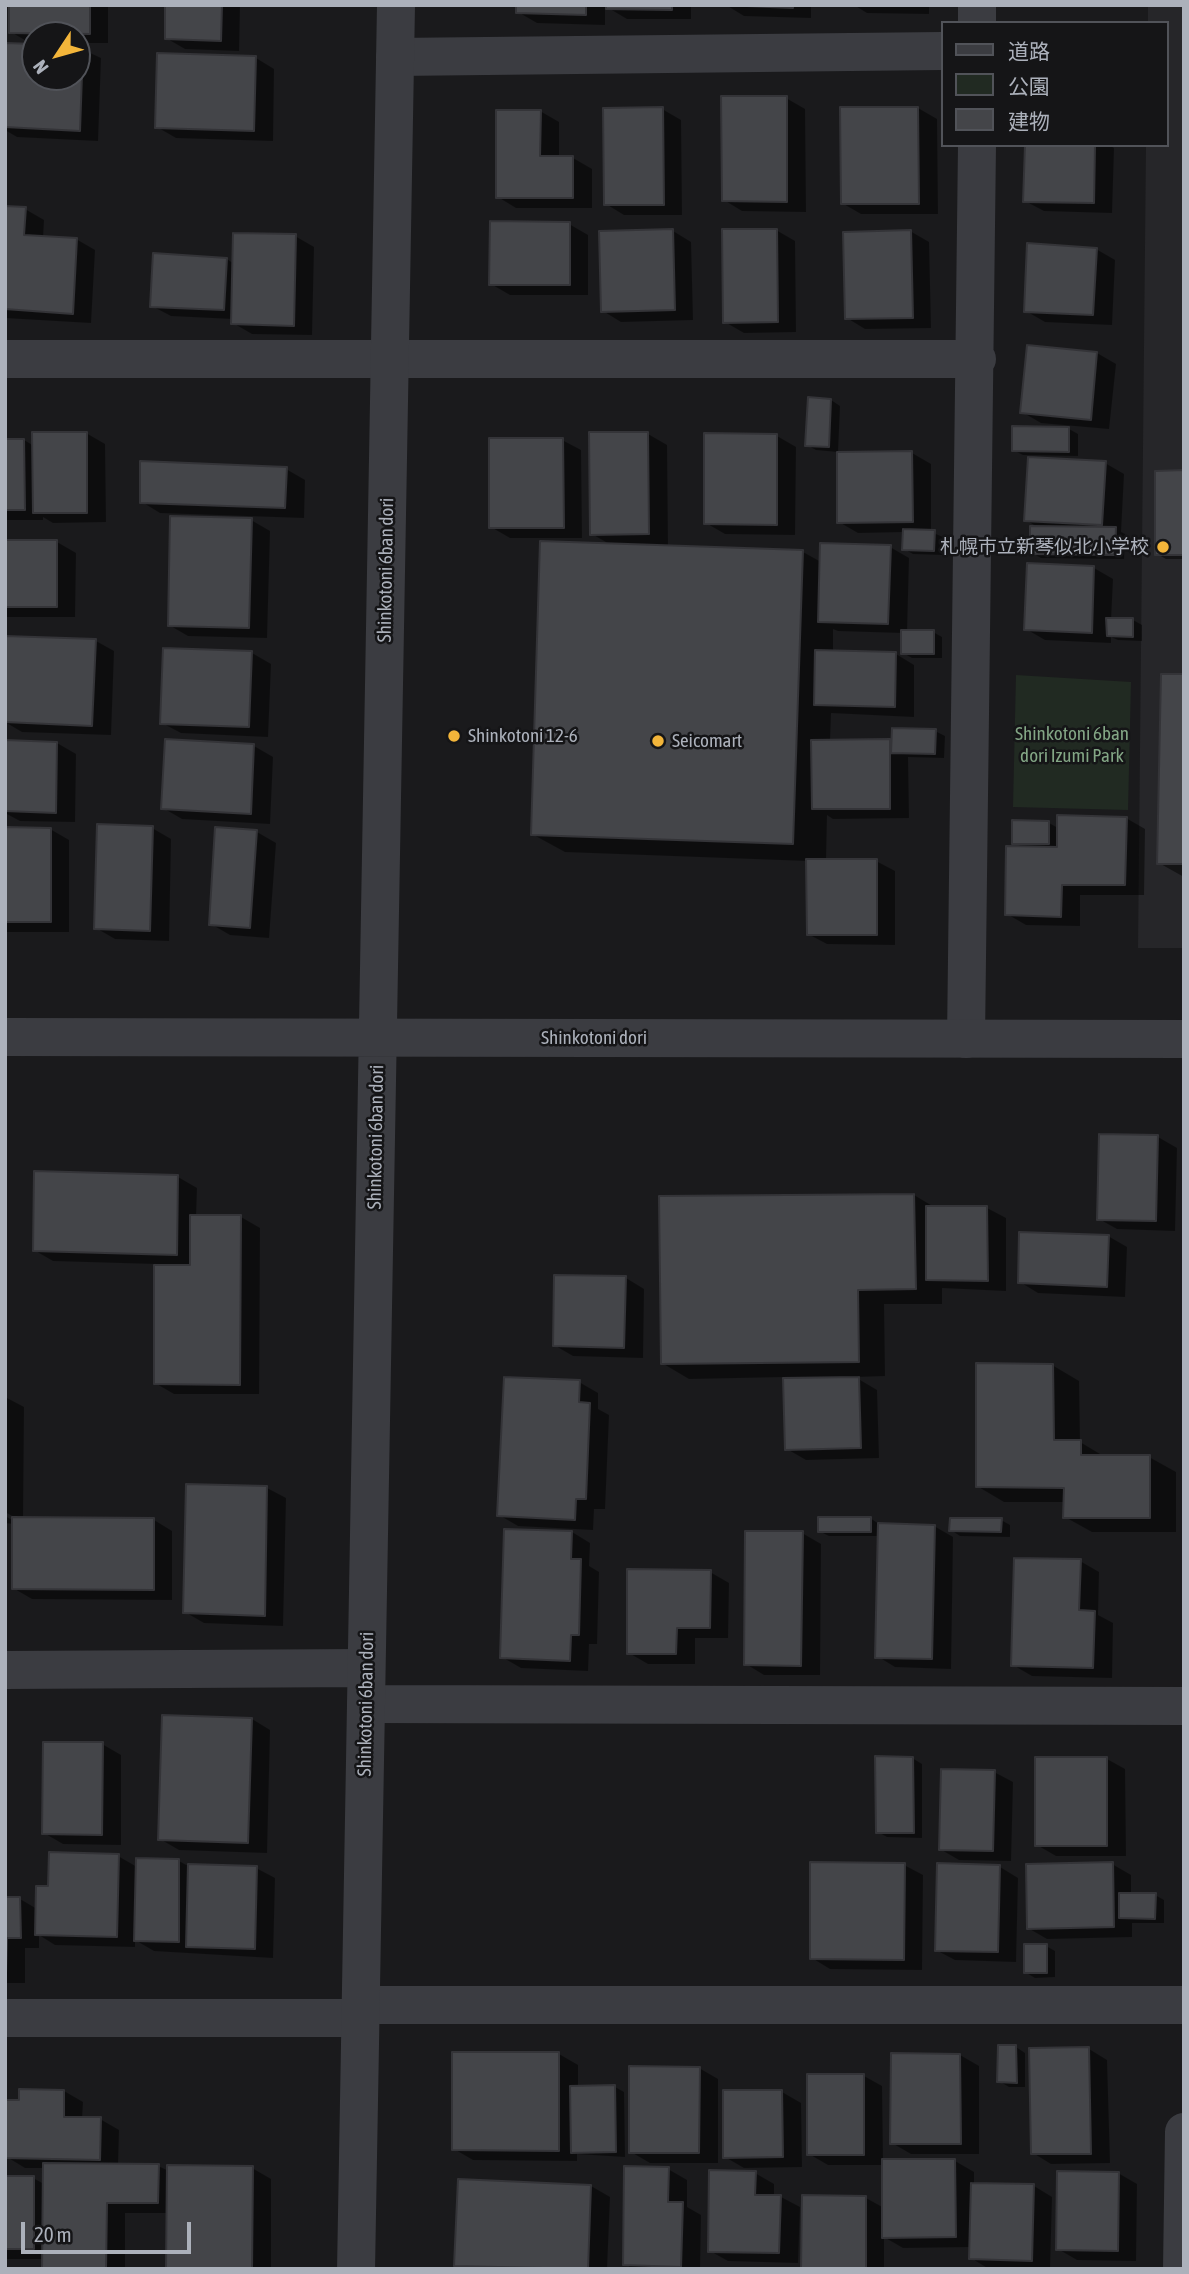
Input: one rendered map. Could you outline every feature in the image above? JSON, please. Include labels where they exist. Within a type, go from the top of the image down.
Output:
[{"type":"street","name":"Shinkotoni 6ban dori","points":[[356,2269],[396,5]]},
{"type":"street","points":[[395,57],[940,51]]},
{"type":"street","points":[[966,1039],[977,147]]},
{"type":"street","points":[[5,359],[976,359]]},
{"type":"street","name":"Shinkotoni dori","points":[[5,1037],[1184,1039]]},
{"type":"street","points":[[5,1670],[366,1686],[1184,1706]]},
{"type":"street","points":[[5,2018],[1184,2005]]},
{"type":"street","points":[[1182,2269],[1184,2132]]},
{"type":"shaded area","name":"札幌市立新琴似北小学校","points":[[1148,5],[1184,5],[1184,948],[1138,948],[1146,147],[1168,147],[1168,21],[1148,21]]},
{"type":"green space","name":"Shinkotoni 6ban dori Izumi Park","points":[[1016,675],[1131,682],[1128,810],[1013,807]]},
{"type":"building","points":[[9,5],[90,5],[90,21],[21,21],[21,33],[9,33]]},
{"type":"building","points":[[165,5],[222,5],[221,41],[165,39]]},
{"type":"building","points":[[516,5],[586,5],[586,15],[516,13]]},
{"type":"building","points":[[606,5],[672,5],[672,10],[606,9]]},
{"type":"building","points":[[724,5],[793,5],[793,8]]},
{"type":"building","points":[[5,43],[21,44],[21,91],[81,91],[80,131],[5,127]]},
{"type":"building","points":[[157,53],[256,56],[254,131],[155,128]]},
{"type":"building","points":[[721,96],[787,96],[787,202],[722,201]]},
{"type":"building","points":[[663,107],[664,205],[604,205],[603,108]]},
{"type":"building","points":[[840,107],[918,107],[919,204],[841,204]]},
{"type":"building","points":[[496,110],[541,110],[540,156],[573,156],[573,198],[496,198]]},
{"type":"building","points":[[1025,147],[1095,147],[1094,203],[1023,202]]},
{"type":"building","points":[[5,206],[26,207],[24,235],[77,238],[73,314],[5,309]]},
{"type":"building","points":[[490,221],[570,222],[570,285],[489,285]]},
{"type":"building","points":[[673,229],[675,310],[601,312],[599,231]]},
{"type":"building","points":[[722,229],[777,229],[778,322],[723,323]]},
{"type":"building","points":[[911,230],[913,318],[845,319],[843,232]]},
{"type":"building","points":[[233,233],[296,234],[294,326],[231,324]]},
{"type":"building","points":[[1027,243],[1097,248],[1093,315],[1024,312]]},
{"type":"building","points":[[153,253],[227,258],[224,310],[150,307]]},
{"type":"building","points":[[1027,345],[1097,352],[1091,420],[1020,413]]},
{"type":"building","points":[[808,397],[831,399],[829,447],[805,446]]},
{"type":"building","points":[[1012,426],[1069,427],[1069,452],[1012,451]]},
{"type":"building","points":[[32,432],[87,432],[87,513],[33,513]]},
{"type":"building","points":[[589,432],[648,432],[649,534],[590,535]]},
{"type":"building","points":[[704,433],[777,434],[777,525],[704,524]]},
{"type":"building","points":[[489,438],[563,438],[564,528],[489,528]]},
{"type":"building","points":[[5,439],[24,439],[25,510],[5,510]]},
{"type":"building","points":[[912,451],[913,522],[837,523],[837,452]]},
{"type":"building","points":[[1028,457],[1106,461],[1102,525],[1024,521]]},
{"type":"building","points":[[140,461],[287,467],[285,508],[140,503]]},
{"type":"building","points":[[1184,470],[1184,555],[1155,555],[1155,471]]},
{"type":"building","points":[[170,516],[252,518],[249,628],[168,626]]},
{"type":"building","points":[[1030,526],[1116,527],[1115,555],[1030,554]]},
{"type":"building","points":[[903,529],[935,530],[934,551],[902,550]]},
{"type":"building","points":[[5,540],[57,540],[57,607],[5,607]]},
{"type":"building","points":[[540,541],[803,550],[793,844],[531,835]]},
{"type":"building","points":[[820,543],[891,545],[888,624],[818,622]]},
{"type":"building","points":[[1027,563],[1094,566],[1092,633],[1024,630]]},
{"type":"building","points":[[1106,618],[1133,618],[1133,637],[1107,636]]},
{"type":"building","points":[[901,630],[934,630],[934,654],[901,654]]},
{"type":"building","points":[[5,636],[96,639],[92,726],[5,722]]},
{"type":"building","points":[[163,648],[252,651],[249,727],[160,724]]},
{"type":"building","points":[[815,650],[896,652],[895,707],[814,705]]},
{"type":"building","points":[[1161,674],[1184,674],[1184,864],[1157,864]]},
{"type":"building","points":[[892,728],[936,729],[935,754],[891,753]]},
{"type":"building","points":[[165,739],[254,744],[251,814],[161,809]]},
{"type":"building","points":[[890,739],[890,809],[812,809],[811,740]]},
{"type":"building","points":[[5,740],[57,742],[56,813],[5,811]]},
{"type":"building","points":[[1057,815],[1127,817],[1125,885],[1062,885],[1061,917],[1005,915],[1006,846],[1057,847]]},
{"type":"building","points":[[1012,820],[1049,821],[1049,844],[1012,844]]},
{"type":"building","points":[[97,824],[153,826],[150,931],[94,929]]},
{"type":"building","points":[[5,827],[51,828],[51,922],[5,922]]},
{"type":"building","points":[[215,827],[257,830],[250,928],[209,925]]},
{"type":"building","points":[[806,859],[877,859],[877,935],[807,935]]},
{"type":"building","points":[[1099,1134],[1158,1135],[1156,1221],[1097,1220]]},
{"type":"building","points":[[34,1171],[178,1175],[177,1255],[33,1251]]},
{"type":"building","points":[[914,1194],[916,1289],[858,1290],[859,1362],[661,1364],[659,1196]]},
{"type":"building","points":[[926,1206],[987,1206],[988,1281],[926,1280]]},
{"type":"building","points":[[190,1215],[241,1215],[240,1385],[154,1384],[154,1265],[190,1265]]},
{"type":"building","points":[[1019,1232],[1109,1235],[1107,1287],[1018,1283]]},
{"type":"building","points":[[554,1275],[626,1276],[624,1348],[553,1346]]},
{"type":"building","points":[[976,1363],[1053,1364],[1054,1440],[1081,1440],[1081,1455],[1150,1455],[1150,1518],[1063,1518],[1064,1488],[976,1487]]},
{"type":"building","points":[[504,1377],[580,1380],[579,1402],[590,1403],[586,1499],[576,1499],[575,1520],[497,1516]]},
{"type":"building","points":[[859,1377],[861,1448],[785,1450],[783,1378]]},
{"type":"building","points":[[186,1484],[267,1486],[265,1616],[183,1613]]},
{"type":"building","points":[[12,1517],[154,1518],[154,1590],[12,1589]]},
{"type":"building","points":[[818,1517],[871,1517],[871,1532],[818,1532]]},
{"type":"building","points":[[950,1518],[1002,1518],[1001,1532],[949,1531]]},
{"type":"building","points":[[878,1523],[935,1525],[932,1659],[875,1658]]},
{"type":"building","points":[[504,1529],[572,1531],[571,1559],[581,1559],[579,1635],[571,1635],[570,1661],[500,1658]]},
{"type":"building","points":[[745,1531],[803,1531],[801,1666],[744,1665]]},
{"type":"building","points":[[1014,1558],[1081,1559],[1079,1610],[1095,1611],[1093,1668],[1011,1666]]},
{"type":"building","points":[[627,1569],[711,1570],[710,1628],[677,1628],[676,1654],[627,1654]]},
{"type":"building","points":[[162,1715],[252,1718],[248,1843],[158,1840]]},
{"type":"building","points":[[43,1742],[103,1742],[102,1835],[42,1834]]},
{"type":"building","points":[[875,1756],[913,1757],[914,1833],[876,1833]]},
{"type":"building","points":[[1035,1757],[1107,1757],[1107,1846],[1035,1846]]},
{"type":"building","points":[[941,1769],[995,1770],[993,1851],[939,1850]]},
{"type":"building","points":[[49,1852],[119,1854],[117,1937],[35,1935],[36,1886],[48,1886]]},
{"type":"building","points":[[136,1858],[179,1859],[179,1942],[134,1941]]},
{"type":"building","points":[[810,1862],[905,1863],[904,1960],[810,1959]]},
{"type":"building","points":[[1113,1862],[1114,1927],[1027,1929],[1026,1864]]},
{"type":"building","points":[[937,1863],[1000,1865],[998,1952],[935,1951]]},
{"type":"building","points":[[188,1864],[257,1866],[255,1949],[186,1947]]},
{"type":"building","points":[[1119,1893],[1156,1893],[1155,1919],[1119,1918]]},
{"type":"building","points":[[5,1897],[20,1897],[21,1938],[7,1938],[6,1973]]},
{"type":"building","points":[[1024,1944],[1047,1944],[1047,1973],[1024,1973]]},
{"type":"building","points":[[998,2045],[1016,2045],[1017,2083],[997,2082]]},
{"type":"building","points":[[1089,2047],[1091,2154],[1031,2154],[1029,2048]]},
{"type":"building","points":[[452,2052],[559,2052],[559,2151],[452,2150]]},
{"type":"building","points":[[891,2053],[960,2054],[961,2144],[890,2144]]},
{"type":"building","points":[[629,2066],[700,2067],[699,2153],[629,2153]]},
{"type":"building","points":[[807,2074],[864,2074],[864,2155],[807,2155]]},
{"type":"building","points":[[615,2085],[616,2152],[571,2153],[570,2086]]},
{"type":"building","points":[[19,2089],[64,2090],[64,2117],[101,2117],[100,2160],[5,2158],[6,2100],[19,2100]]},
{"type":"building","points":[[723,2090],[782,2090],[783,2157],[723,2158]]},
{"type":"building","points":[[882,2159],[955,2159],[956,2237],[882,2238]]},
{"type":"building","points":[[43,2163],[159,2164],[158,2203],[107,2203],[106,2269],[42,2269]]},
{"type":"building","points":[[167,2165],[253,2166],[252,2269],[166,2269]]},
{"type":"building","points":[[624,2166],[669,2167],[668,2202],[683,2202],[681,2267],[623,2265]]},
{"type":"building","points":[[709,2170],[756,2171],[755,2195],[781,2195],[779,2253],[708,2252]]},
{"type":"building","points":[[1057,2171],[1119,2172],[1118,2251],[1056,2250]]},
{"type":"building","points":[[5,2176],[34,2176],[34,2249],[5,2249]]},
{"type":"building","points":[[458,2179],[591,2185],[588,2269],[454,2266]]},
{"type":"building","points":[[971,2183],[1034,2184],[1032,2261],[969,2259]]},
{"type":"building","points":[[802,2195],[866,2196],[866,2269],[801,2269]]},
{"type":"place","name":"札幌市立新琴似北小学校","points":[[1163,547]]},
{"type":"place","name":"Shinkotoni 12-6","points":[[454,736]]},
{"type":"place","name":"Seicomart","points":[[658,741]]}]
